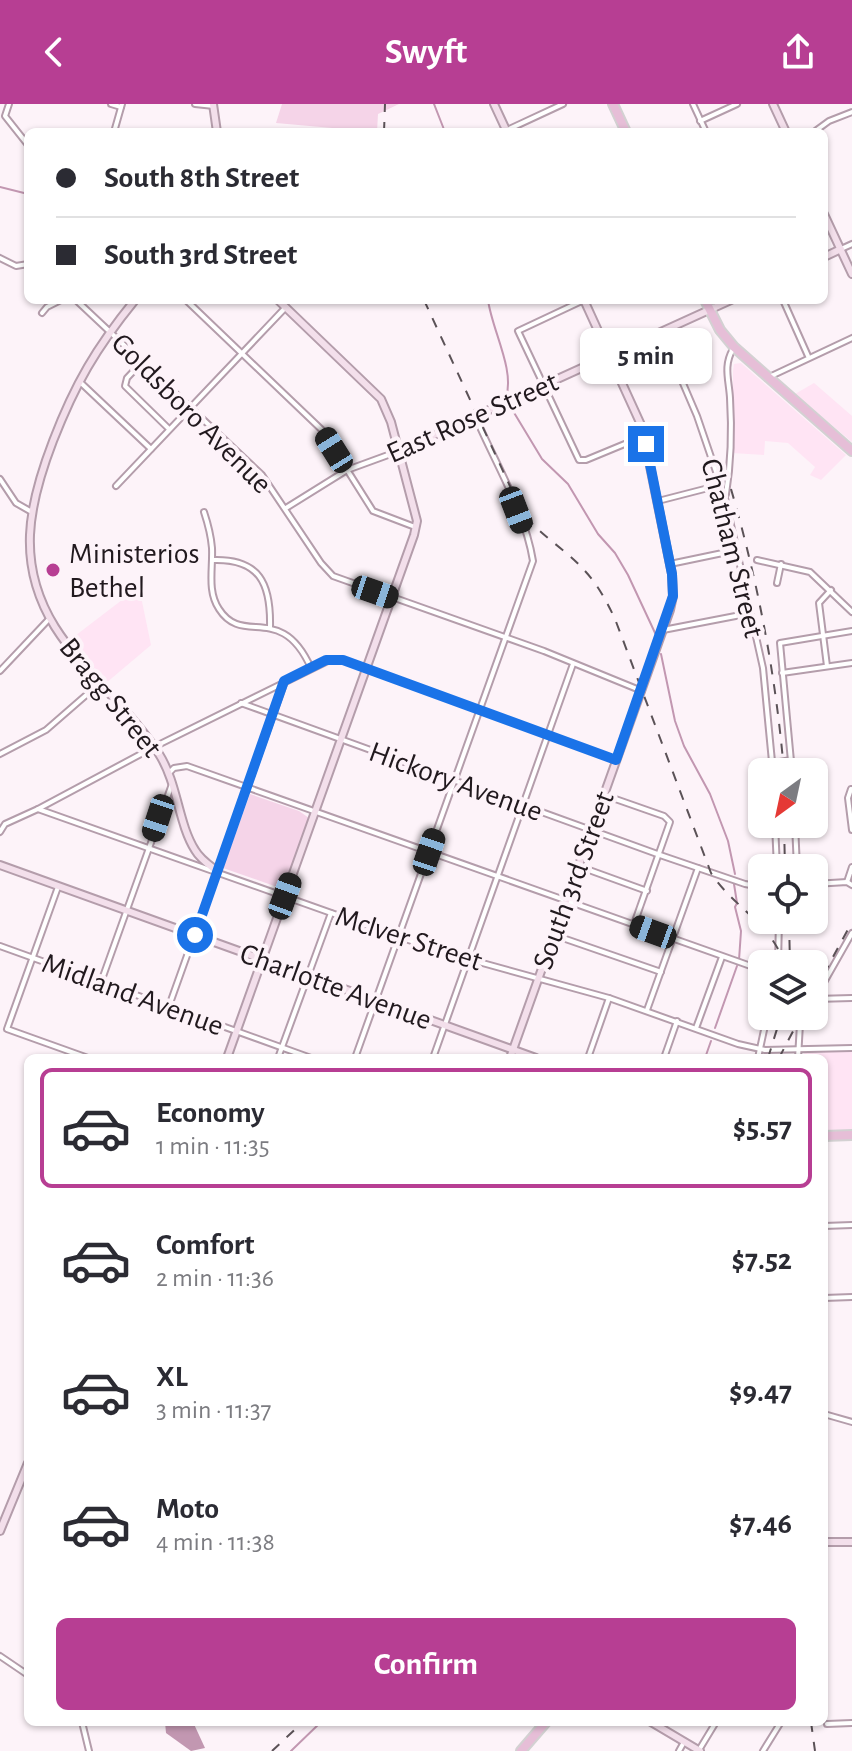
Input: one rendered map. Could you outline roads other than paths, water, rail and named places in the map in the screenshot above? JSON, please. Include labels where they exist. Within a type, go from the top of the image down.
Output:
[{"type":"main road","points":[[613,104],[624,128]]},
{"type":"main road","points":[[707,304],[720,330],[734,347],[852,451]]},
{"type":"main road","points":[[828,1136],[852,1135]]},
{"type":"main road","points":[[521,1751],[540,1726]]},
{"type":"street","points":[[9,104],[5,116],[24,140]]},
{"type":"street","points":[[111,104],[122,106],[115,128]]},
{"type":"street","points":[[195,104],[214,105],[217,128]]},
{"type":"street","points":[[494,104],[505,128]]},
{"type":"street","points":[[512,128],[563,104]]},
{"type":"street","points":[[693,104],[704,128]]},
{"type":"street","points":[[700,121],[737,104]]},
{"type":"street","points":[[773,104],[784,128]]},
{"type":"street","points":[[819,128],[852,112]]},
{"type":"street","points":[[828,222],[852,274]]},
{"type":"street","points":[[828,255],[852,244]]},
{"type":"street","points":[[0,258],[16,266],[24,265]]},
{"type":"street","points":[[42,313],[53,304]]},
{"type":"street","name":"Goldsboro Avenue","points":[[80,304],[262,475],[328,572],[341,580],[507,638],[642,691]]},
{"type":"street","name":"Bragg Street","points":[[132,304],[110,331],[79,380],[38,479],[30,511],[33,567],[50,618],[64,640],[154,747],[169,773],[194,849],[217,871]]},
{"type":"street","points":[[190,304],[322,430],[373,511],[416,527]]},
{"type":"street","points":[[228,1054],[416,527],[416,510],[381,399],[283,304]]},
{"type":"street","points":[[575,304],[518,331],[580,460],[644,436]]},
{"type":"street","name":"South 3rd Street","points":[[512,1054],[673,596],[670,564],[644,436],[586,304]]},
{"type":"street","name":"East Rose Street","points":[[286,508],[347,470],[399,451],[723,304]]},
{"type":"street","points":[[785,304],[808,357]]},
{"type":"street","points":[[116,486],[286,307]]},
{"type":"street","name":"Chatham Street","points":[[661,332],[697,416],[725,498],[763,668],[772,758]]},
{"type":"street","points":[[767,378],[852,338]]},
{"type":"street","points":[[725,498],[730,431],[726,369],[734,347]]},
{"type":"street","points":[[143,361],[127,378],[125,386],[169,429]]},
{"type":"street","points":[[79,380],[151,449]]},
{"type":"street","points":[[356,1054],[533,561],[530,545],[507,486],[475,416]]},
{"type":"street","points":[[0,479],[16,503],[30,511]]},
{"type":"street","points":[[658,501],[720,485]]},
{"type":"street","points":[[204,512],[210,534],[212,591],[222,613],[232,622],[246,627],[270,627],[294,639],[311,668]]},
{"type":"street","points":[[670,564],[737,550]]},
{"type":"street","points":[[212,560],[235,561],[258,574],[269,597],[270,627]]},
{"type":"street","points":[[757,560],[810,572],[852,612]]},
{"type":"street","points":[[777,583],[781,564]]},
{"type":"street","points":[[827,666],[819,603],[831,590]]},
{"type":"street","points":[[663,630],[751,613]]},
{"type":"street","points":[[0,671],[50,618]]},
{"type":"street","points":[[791,758],[780,643],[852,631]]},
{"type":"street","points":[[0,832],[5,824],[326,660],[336,659],[367,669],[616,760]]},
{"type":"street","points":[[782,673],[852,663]]},
{"type":"street","points":[[434,1054],[573,664]]},
{"type":"street","points":[[169,1006],[284,681]]},
{"type":"street","points":[[0,754],[46,730],[100,683]]},
{"type":"street","name":"Hickory Avenue","points":[[241,703],[660,855],[748,883]]},
{"type":"street","points":[[169,773],[174,768],[187,766],[748,965]]},
{"type":"street","points":[[101,982],[172,782]]},
{"type":"street","points":[[851,789],[848,798],[852,830]]},
{"type":"street","points":[[604,795],[669,820],[670,827],[634,925]]},
{"type":"street","name":"McIver Street","points":[[38,809],[399,937],[609,998],[760,1049],[852,1048]]},
{"type":"street","name":"Charlotte Avenue","points":[[0,865],[524,1054]]},
{"type":"street","points":[[578,866],[647,891]]},
{"type":"street","points":[[828,884],[849,884],[852,867]]},
{"type":"street","points":[[647,1010],[698,868]]},
{"type":"street","points":[[58,886],[7,1029],[77,1054]]},
{"type":"street","points":[[280,1054],[331,913]]},
{"type":"street","points":[[828,975],[852,933]]},
{"type":"street","points":[[554,935],[661,972]]},
{"type":"street","name":"Midland Avenue","points":[[0,946],[299,1054]]},
{"type":"street","points":[[696,1028],[722,957]]},
{"type":"street","points":[[589,1054],[609,998]]},
{"type":"street","points":[[828,999],[852,998]]},
{"type":"street","points":[[665,1054],[677,1021]]},
{"type":"street","points":[[759,1054],[764,1030]]},
{"type":"street","points":[[798,1054],[800,1030]]},
{"type":"street","points":[[828,1226],[852,1225]]},
{"type":"street","points":[[828,1298],[852,1297]]},
{"type":"street","points":[[828,1415],[852,1422]]},
{"type":"street","points":[[0,1531],[24,1473]]},
{"type":"street","points":[[828,1542],[852,1542]]},
{"type":"street","points":[[0,1656],[24,1672]]},
{"type":"street","points":[[828,1724],[852,1723]]},
{"type":"street","points":[[83,1726],[89,1751]]},
{"type":"street","points":[[658,1726],[699,1751],[714,1726]]},
{"type":"street","points":[[763,1751],[779,1726]]},
{"type":"street","points":[[679,1751],[684,1742]]},
{"type":"waterway","points":[[434,104],[443,128]]},
{"type":"waterway","points":[[0,187],[24,193]]},
{"type":"waterway","points":[[489,304],[508,375],[506,397]]},
{"type":"waterway","points":[[510,406],[542,459],[568,484],[598,534],[615,553],[656,635]]},
{"type":"waterway","points":[[661,654],[675,721],[684,746],[710,794],[728,841],[735,874]]},
{"type":"waterway","points":[[734,884],[741,931],[739,960]]},
{"type":"waterway","points":[[715,1028],[737,966]]},
{"type":"waterway","points":[[706,1054],[711,1041]]},
{"type":"waterway","points":[[291,1751],[317,1726]]},
{"type":"railway","points":[[384,128],[385,104]]},
{"type":"railway","points":[[426,304],[521,510],[535,527],[585,571],[612,613],[711,873],[719,885],[762,927],[779,950]]},
{"type":"railway","points":[[731,489],[765,629],[782,758]]},
{"type":"railway","points":[[784,838],[785,854]]},
{"type":"railway","points":[[828,966],[852,922]]},
{"type":"railway","points":[[789,934],[790,950]]},
{"type":"railway","points":[[769,1054],[777,1030]]},
{"type":"railway","points":[[781,1054],[794,1030]]},
{"type":"railway","points":[[272,1751],[299,1726]]},
{"type":"railway","points":[[812,1726],[815,1751]]},
{"type":"place","name":"Ministerios Bethel","points":[[53,570]]}]
